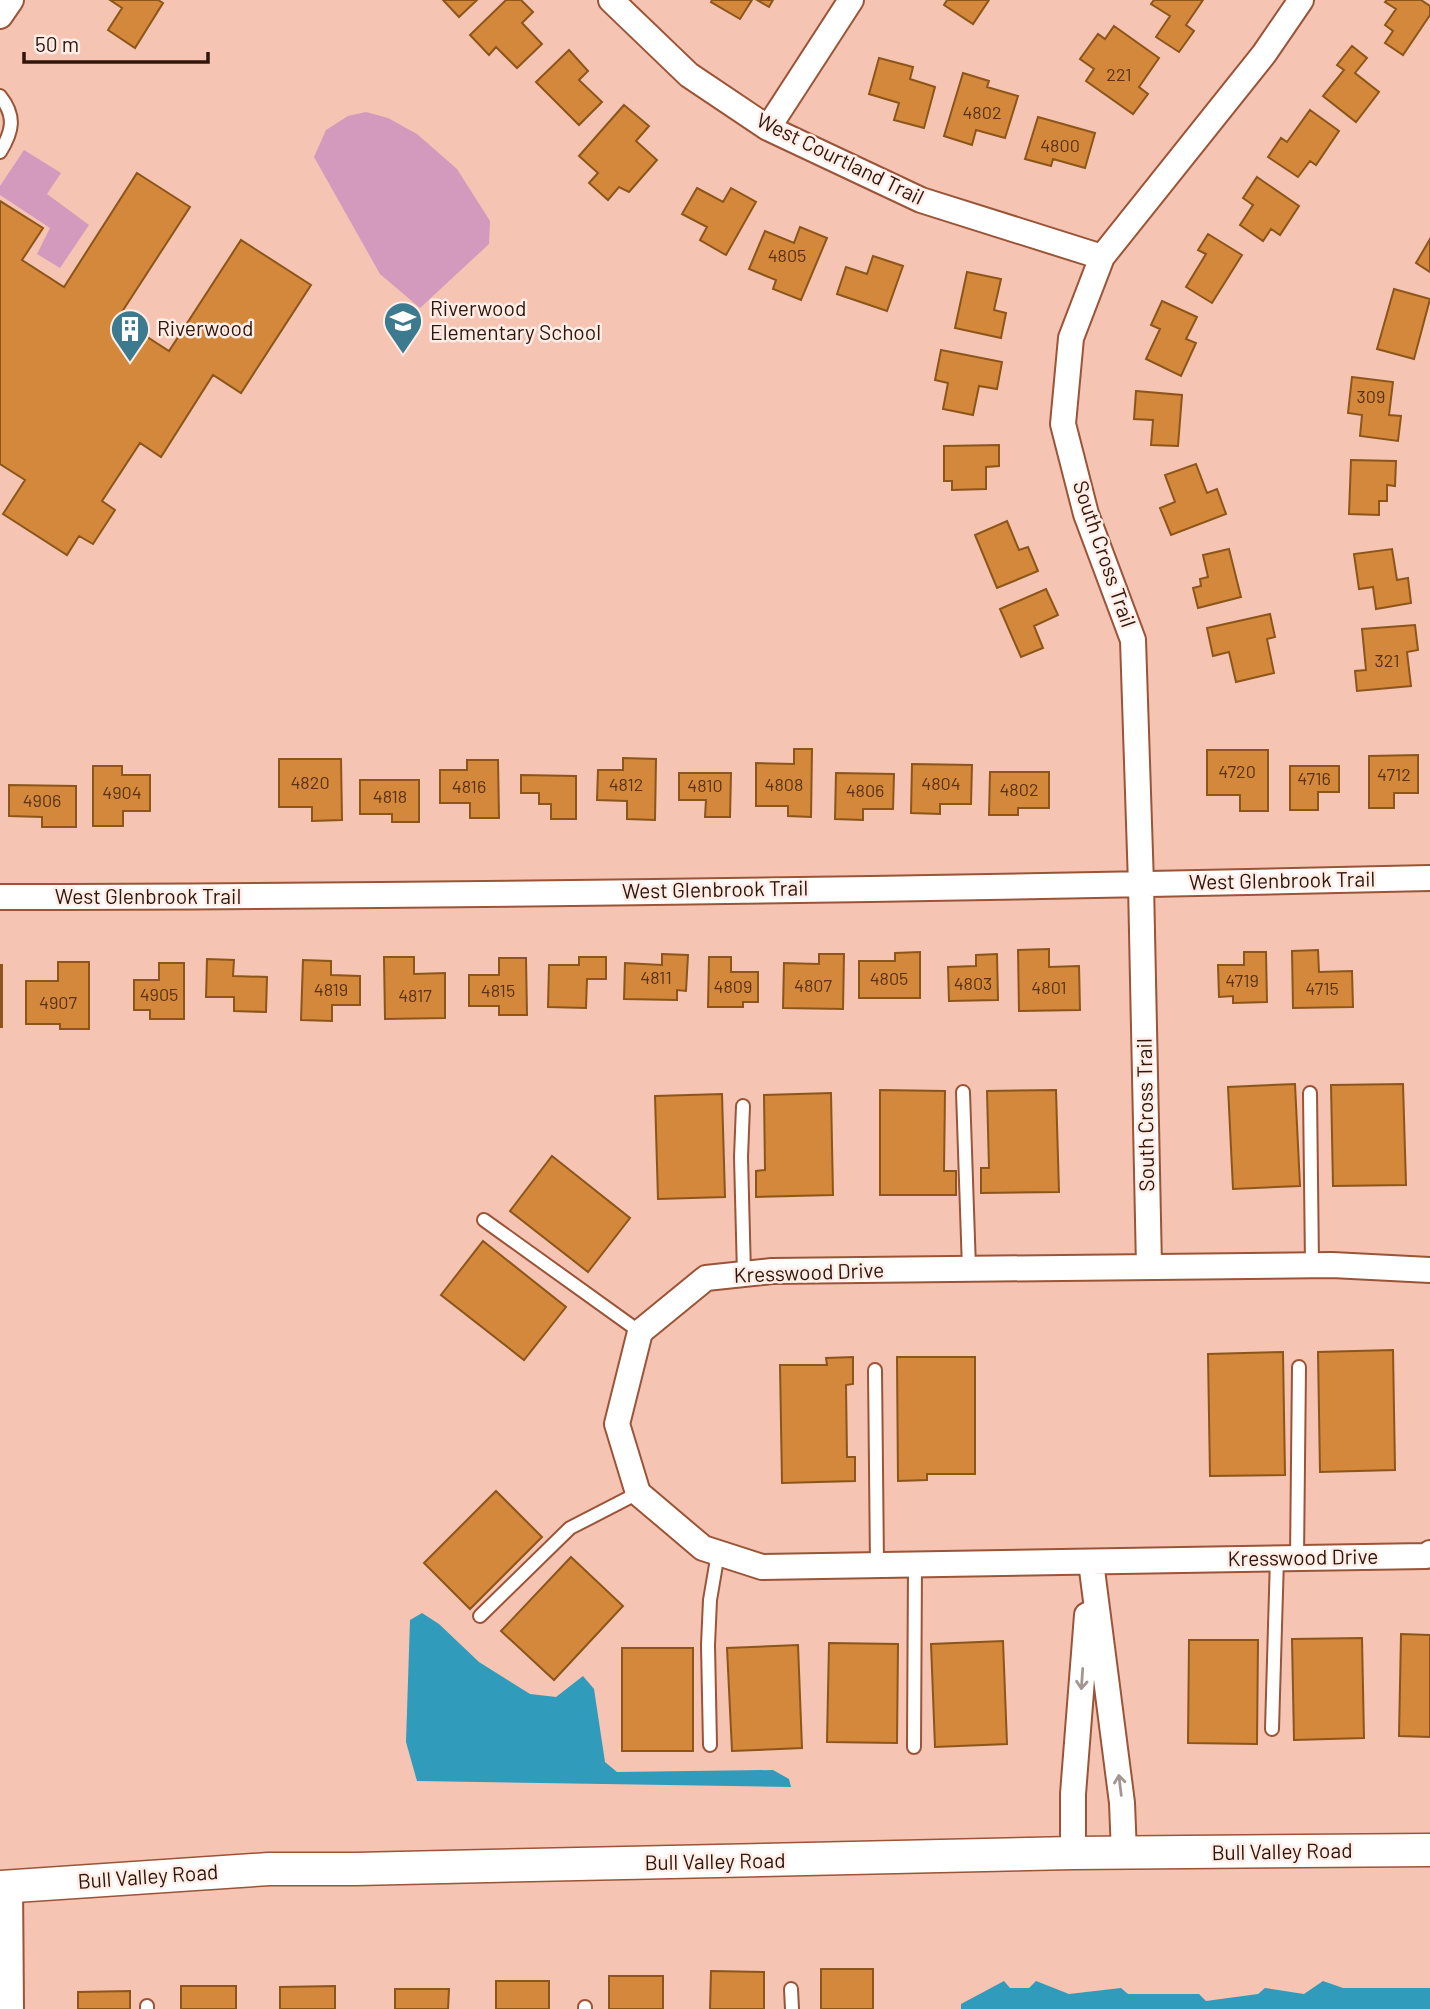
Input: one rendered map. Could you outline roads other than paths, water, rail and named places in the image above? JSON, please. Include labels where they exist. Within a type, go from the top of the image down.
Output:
[{"type":"street","points":[[0,16],[11,0]]},
{"type":"street","name":"West Courtland Trail","points":[[611,0],[689,75],[768,128],[921,200],[1102,257]]},
{"type":"street","points":[[768,128],[851,0]]},
{"type":"street","name":"South Cross Trail","points":[[1149,1267],[1133,640],[1086,513],[1063,424],[1071,338],[1102,257],[1264,54],[1301,0]]},
{"type":"street","name":"West Glenbrook Trail","points":[[0,897],[216,897],[1430,878]]},
{"type":"street","name":"Kresswood Drive","points":[[639,1332],[706,1278],[772,1271],[1312,1265],[1430,1270]]},
{"type":"street","points":[[638,1493],[617,1424],[639,1332]]},
{"type":"street","name":"Kresswood Drive","points":[[638,1493],[703,1548],[762,1567],[1426,1556],[1430,1553]]},
{"type":"street","points":[[1090,1562],[1122,1803],[1124,1853]]},
{"type":"street","points":[[1073,1853],[1073,1794],[1090,1562]]},
{"type":"street","name":"Bull Valley Road","points":[[5,1886],[269,1869],[356,1870],[1073,1853],[1430,1850]]},
{"type":"street","points":[[5,1886],[11,2009]]},
{"type":"lane","points":[[0,96],[12,122],[9,137],[0,152]]},
{"type":"lane","points":[[963,1092],[969,1269]]},
{"type":"lane","points":[[1310,1093],[1312,1265]]},
{"type":"lane","points":[[743,1106],[741,1157],[744,1275]]},
{"type":"lane","points":[[484,1220],[639,1332]]},
{"type":"lane","points":[[1272,1729],[1287,1558],[1299,1367]]},
{"type":"lane","points":[[875,1370],[877,1565]]},
{"type":"lane","points":[[480,1616],[570,1528],[638,1493]]},
{"type":"lane","points":[[710,1745],[708,1645],[710,1600],[718,1553]]},
{"type":"lane","points":[[914,1746],[915,1565]]},
{"type":"lane","points":[[791,1989],[792,2009]]},
{"type":"water","points":[[422,1613],[439,1624],[479,1662],[530,1694],[556,1697],[583,1676],[594,1689],[605,1762],[617,1772],[773,1770],[789,1779],[791,1787],[417,1781],[406,1742],[410,1620]]},
{"type":"water","points":[[1004,1981],[1010,1988],[1029,1988],[1036,1981],[1069,1994],[1121,1988],[1128,1994],[1199,1994],[1206,2001],[1258,1994],[1265,1988],[1304,1994],[1323,1981],[1343,1988],[1430,1988],[1430,2009],[961,2009],[961,2004]]},
{"type":"place","name":"Riverwood Elementary School","points":[[403,355]]},
{"type":"place","name":"Riverwood","points":[[130,363]]}]
